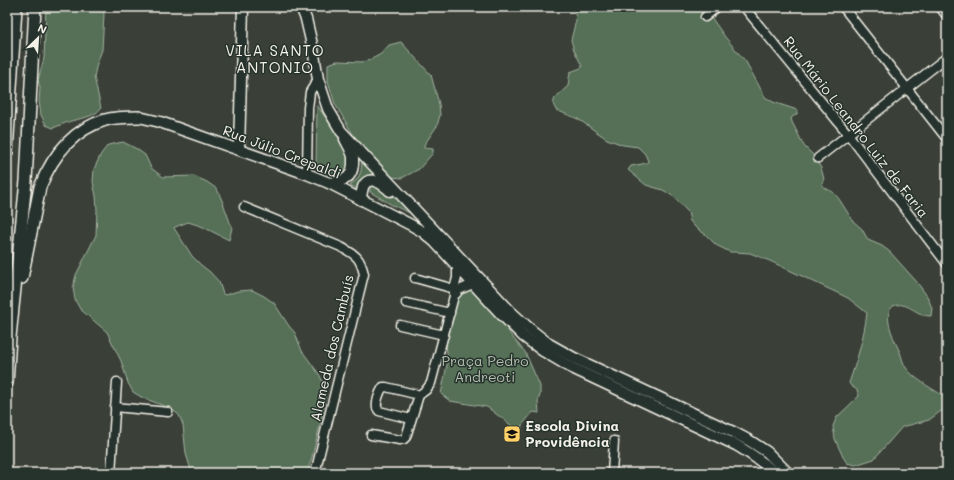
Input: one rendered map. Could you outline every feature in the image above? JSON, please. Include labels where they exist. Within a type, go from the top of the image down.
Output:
[{"type":"highway","points":[[7,152],[16,7]]},
{"type":"highway","points":[[7,383],[10,337],[26,181],[35,7]]},
{"type":"highway","points":[[10,337],[40,187],[45,174],[64,145],[89,127],[104,120],[122,117],[139,117]]},
{"type":"main road","points":[[239,149],[243,7]]},
{"type":"main road","points":[[301,7],[306,18],[318,79],[328,109],[341,131],[353,158],[353,169],[350,176],[339,182],[329,183]]},
{"type":"main road","name":"Rua Júlio Crepaldi","points":[[139,117],[160,122],[307,174],[329,183],[411,225],[423,232],[435,242],[502,315],[523,336],[543,352],[570,367],[736,444],[751,454],[769,470]]},
{"type":"main road","points":[[341,131],[510,311],[549,344],[574,358],[750,441],[767,452],[788,473]]},
{"type":"main road","points":[[361,200],[365,184],[370,181],[375,181],[383,184],[406,206],[426,222]]},
{"type":"street","points":[[705,17],[717,7]]},
{"type":"street","name":"Rua Mário Leandro Luiz de Faria","points":[[744,7],[848,134],[947,264]]},
{"type":"street","points":[[843,7],[947,139]]},
{"type":"street","points":[[940,7],[947,16]]},
{"type":"street","points":[[818,158],[947,57]]},
{"type":"street","points":[[307,174],[308,108],[310,92],[318,79]]},
{"type":"street","name":"Alameda dos Cambuís","points":[[244,207],[341,247],[354,254],[361,263],[364,274],[315,473]]},
{"type":"street","points":[[371,435],[400,440],[406,437],[419,395],[426,390],[431,382],[456,292],[457,267]]},
{"type":"street","points":[[415,278],[456,292],[473,284]]},
{"type":"street","points":[[406,303],[450,313]]},
{"type":"street","points":[[400,325],[444,335]]},
{"type":"street","points":[[111,473],[117,382]]},
{"type":"street","points":[[411,419],[380,411],[376,405],[381,390],[386,386],[419,395]]},
{"type":"street","points":[[115,407],[168,412]]},
{"type":"street","points":[[612,473],[614,441]]},
{"type":"green space","points":[[46,7],[103,7],[104,14],[102,50],[94,77],[101,108],[90,116],[53,128],[46,125],[41,115],[39,101],[40,88],[38,80],[44,58]]},
{"type":"green space","points":[[574,7],[704,7],[725,37],[746,62],[765,97],[773,102],[797,110],[797,114],[791,118],[792,122],[804,146],[814,156],[821,168],[824,179],[822,184],[823,187],[833,192],[839,199],[853,221],[862,229],[868,240],[882,246],[890,252],[916,281],[927,296],[932,308],[931,316],[926,316],[909,307],[896,305],[891,308],[888,319],[892,334],[906,367],[910,373],[920,381],[947,398],[947,411],[941,411],[929,420],[902,427],[874,459],[855,465],[847,463],[835,439],[833,426],[837,417],[859,396],[857,390],[849,383],[860,348],[867,313],[848,298],[770,261],[750,253],[730,252],[716,245],[695,227],[690,221],[688,212],[674,197],[663,190],[646,185],[628,170],[631,166],[647,163],[648,161],[645,154],[638,147],[623,145],[607,139],[578,119],[556,110],[553,104],[555,98],[568,86],[570,72],[581,68],[582,66],[571,40],[576,20]]},
{"type":"green space","points":[[401,42],[431,75],[439,104],[440,115],[437,126],[424,145],[424,148],[433,149],[433,153],[419,169],[402,178],[391,177],[368,162],[380,176],[371,175],[365,179],[360,191],[350,185],[357,179],[360,173],[363,151],[335,104],[328,81],[328,64],[337,61],[362,62],[370,60],[381,54],[389,45]]},
{"type":"green space","points":[[317,105],[348,151],[349,168],[341,175],[331,174],[316,168]]},
{"type":"green space","points":[[123,142],[145,155],[151,168],[163,177],[194,176],[217,189],[232,228],[229,240],[201,226],[188,222],[174,228],[192,256],[219,282],[223,294],[225,295],[238,291],[252,290],[274,303],[295,333],[302,351],[319,374],[325,386],[325,398],[323,413],[307,473],[192,473],[186,454],[183,425],[179,415],[170,408],[143,398],[133,392],[128,383],[121,361],[107,332],[80,309],[75,300],[73,287],[76,275],[96,235],[97,210],[93,182],[94,169],[101,154],[108,145]]},
{"type":"green space","points":[[373,183],[388,191],[417,216],[392,205],[370,192],[370,188]]},
{"type":"green space","name":"Praça Pedro Andreoti","points":[[477,286],[513,338],[525,352],[540,386],[538,401],[539,413],[533,412],[522,425],[520,432],[487,407],[450,401],[441,394],[448,360],[445,337],[453,304],[459,296],[467,290]]},
{"type":"place","name":"Escola Divina Providência","points":[[512,434]]},
{"type":"district","name":"VILA SANTO ANTONIO","points":[[275,60]]}]
